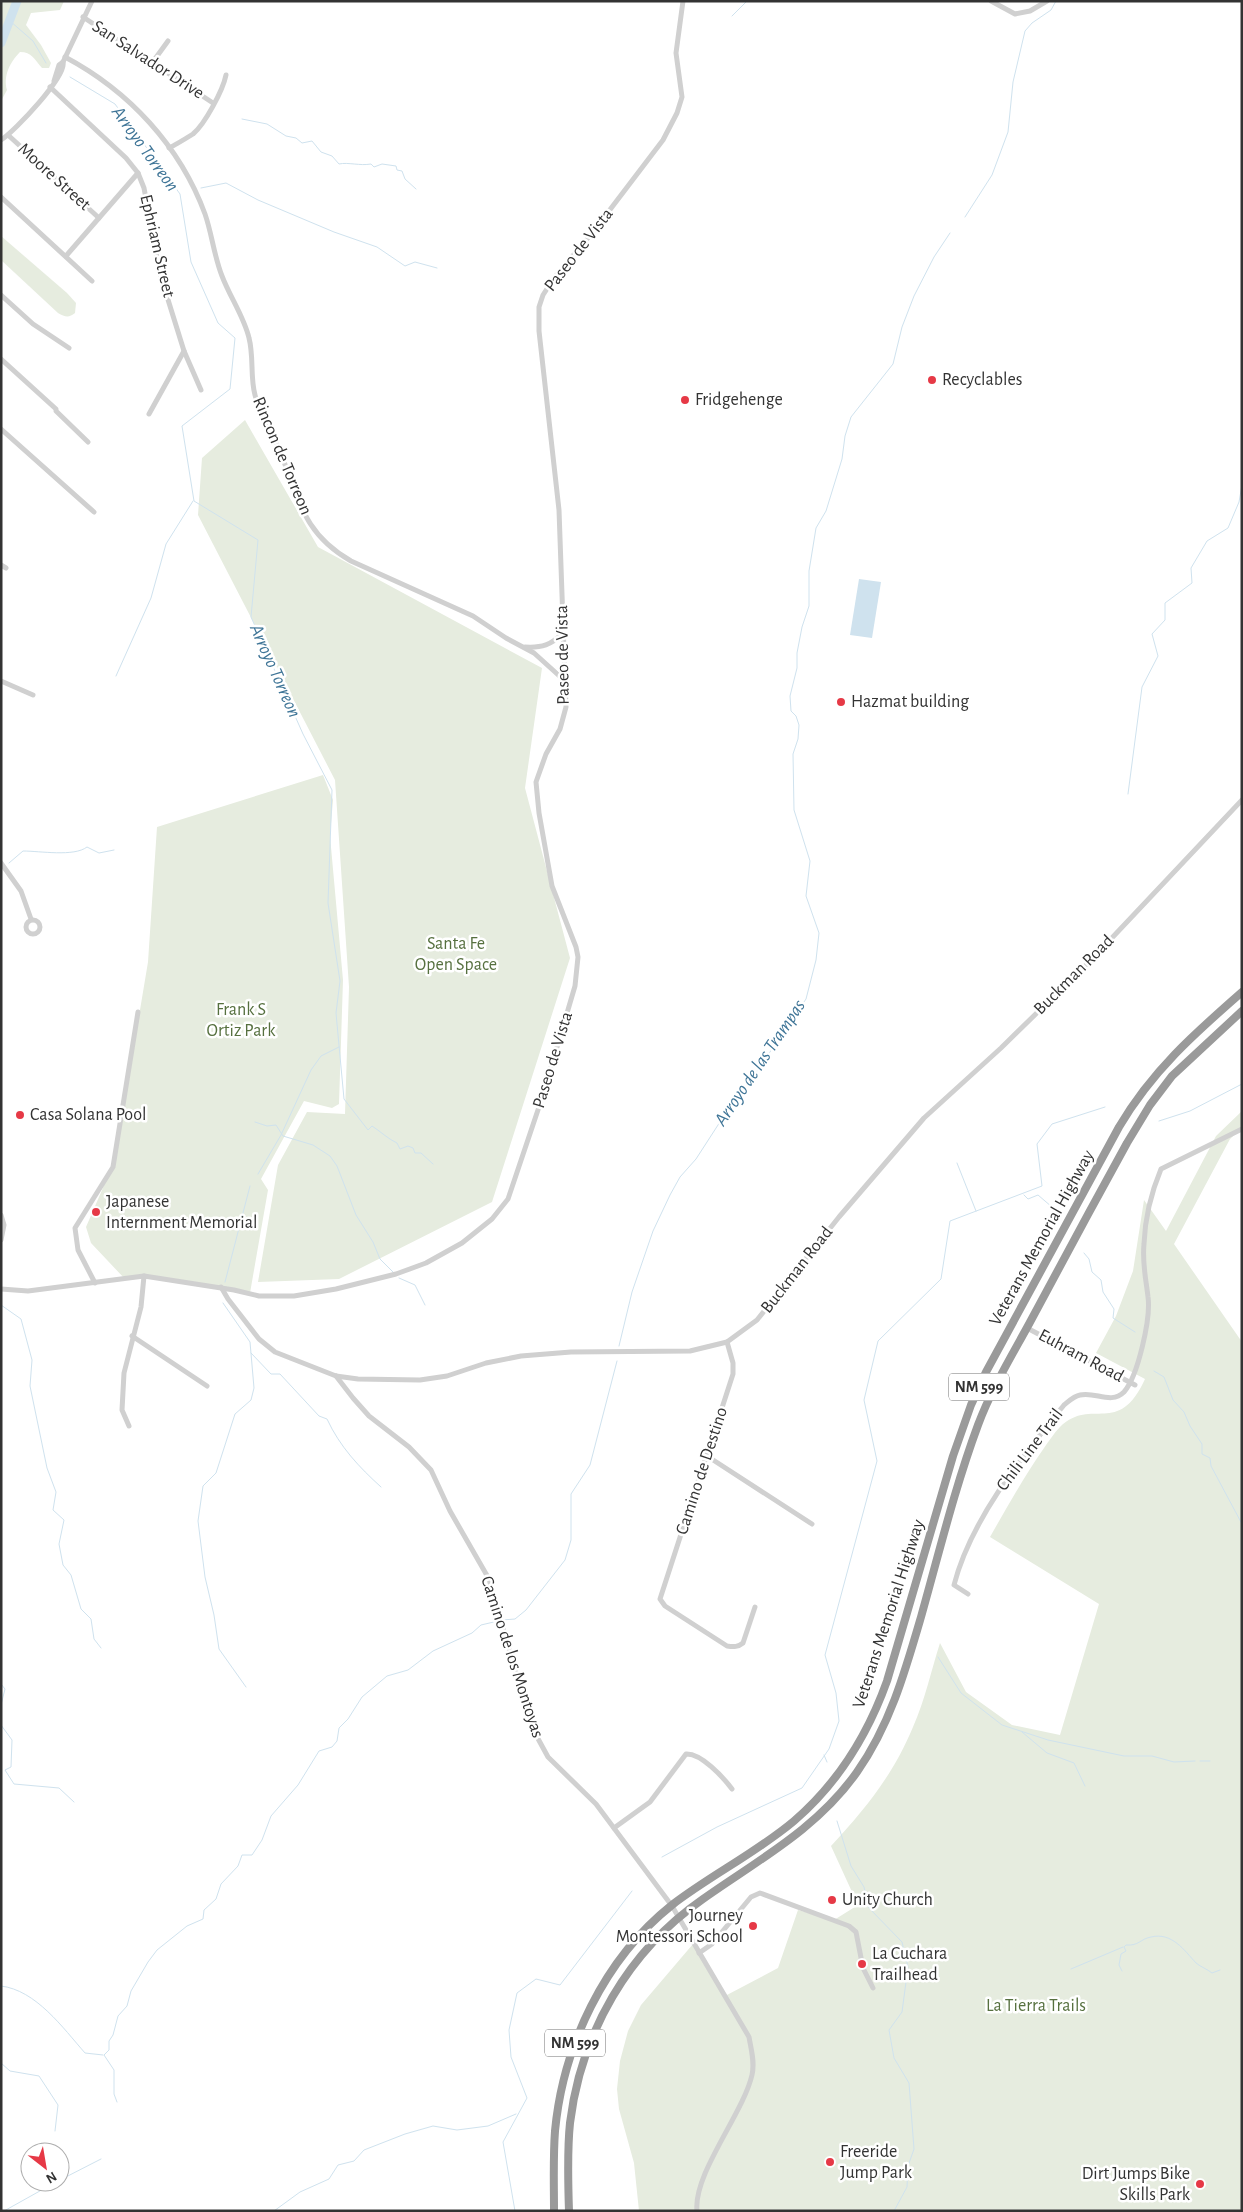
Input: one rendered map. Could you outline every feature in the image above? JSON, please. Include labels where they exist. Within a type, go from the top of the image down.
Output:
[{"type":"highway","name":"Veterans Memorial Highway","points":[[554,2211],[554,2148],[557,2112],[564,2076],[575,2042],[594,2001],[618,1963],[653,1922],[672,1906],[793,1821],[830,1783],[856,1746],[874,1714],[887,1681],[961,1430],[986,1372],[1115,1134],[1139,1095],[1174,1053],[1242,992]]},
{"type":"highway","name":"Veterans Memorial Highway","points":[[569,2211],[570,2123],[577,2083],[589,2044],[602,2015],[620,1983],[653,1942],[678,1917],[779,1849],[808,1826],[845,1787],[877,1740],[893,1707],[902,1682],[979,1422],[998,1381],[1123,1150],[1150,1105],[1185,1062],[1242,1011]]},
{"type":"street","points":[[1,140],[33,110],[58,78],[64,68],[64,60],[92,1]]},
{"type":"street","name":"Paseo de Vista","points":[[1,1288],[28,1291],[144,1276],[221,1287],[259,1296],[294,1296],[336,1290],[396,1274],[426,1263],[462,1243],[492,1219],[508,1199],[550,1071],[577,972],[578,957],[576,947],[552,886],[539,813],[536,782],[546,754],[560,729],[566,707],[559,510],[539,307],[543,295],[554,278],[593,232],[673,124],[682,97],[676,53],[683,1]]},
{"type":"street","points":[[991,1],[1015,14],[1030,11],[1046,1]]},
{"type":"street","name":"San Salvador Drive","points":[[83,17],[213,103]]},
{"type":"street","points":[[152,63],[168,41]]},
{"type":"street","name":"Rincon de Torreon","points":[[64,60],[92,71],[129,100],[157,131],[188,177],[206,217],[222,277],[249,338],[255,395],[279,449],[298,504],[318,535],[336,552],[351,561],[449,604],[534,653],[565,681]]},
{"type":"street","points":[[169,148],[194,133],[223,86],[226,75]]},
{"type":"street","name":"Ephriam Street","points":[[50,87],[126,158],[138,173],[144,188],[160,274],[184,351],[201,390]]},
{"type":"street","name":"Moore Street","points":[[8,135],[99,218]]},
{"type":"street","points":[[66,256],[138,173]]},
{"type":"street","points":[[1,197],[92,281]]},
{"type":"street","points":[[1,295],[33,324],[69,348]]},
{"type":"street","points":[[149,414],[184,351]]},
{"type":"street","points":[[1,360],[56,409],[88,442]]},
{"type":"street","points":[[1,429],[94,512]]},
{"type":"street","points":[[522,646],[537,648],[552,644],[563,633]]},
{"type":"street","points":[[1,682],[33,696]]},
{"type":"street","name":"Buckman Road","points":[[221,1287],[240,1314],[266,1345],[284,1356],[336,1376],[358,1379],[420,1380],[447,1376],[486,1363],[521,1356],[571,1352],[690,1351],[727,1342],[757,1320],[839,1217],[924,1118],[1001,1048],[1086,965],[1242,800]]},
{"type":"street","points":[[1,863],[21,892],[31,920]]},
{"type":"street","points":[[95,1282],[78,1250],[75,1228],[113,1167],[138,1012]]},
{"type":"street","name":"Chili Line Trail","points":[[968,1594],[954,1584],[958,1572],[983,1519],[1018,1462],[1064,1405],[1072,1398],[1081,1394],[1092,1394],[1109,1398],[1116,1397],[1124,1392],[1137,1368],[1148,1319],[1148,1298],[1143,1266],[1146,1218],[1161,1169],[1242,1129]]},
{"type":"street","points":[[1,1215],[4,1225],[1,1240]]},
{"type":"street","points":[[129,1426],[122,1410],[124,1373],[141,1306],[144,1276]]},
{"type":"street","name":"Euhram Road","points":[[1027,1328],[1135,1385]]},
{"type":"street","points":[[132,1336],[207,1386]]},
{"type":"street","name":"Camino de Destino","points":[[727,1342],[733,1363],[733,1374],[660,1599],[664,1606],[727,1646],[733,1647],[743,1643],[755,1607]]},
{"type":"street","name":"Camino de los Montoyas","points":[[336,1376],[352,1398],[369,1416],[409,1447],[431,1470],[455,1519],[489,1579],[520,1691],[536,1735],[548,1757],[588,1794],[672,1906],[749,2037],[753,2059],[752,2075],[701,2183],[696,2203],[697,2211]]},
{"type":"street","points":[[707,1456],[812,1524]]},
{"type":"street","points":[[614,1828],[650,1802],[686,1754],[692,1754],[716,1770],[732,1788]]},
{"type":"street","points":[[699,1953],[712,1944],[750,1897],[760,1893],[849,1926],[856,1932],[863,1968],[873,1988]]},
{"type":"green space","points":[[1,1],[64,1],[60,10],[31,13],[26,25],[41,45],[51,63],[49,68],[42,68],[30,55],[20,52],[8,70],[7,90],[1,101]]},
{"type":"green space","points":[[1,236],[67,293],[76,303],[75,313],[67,316],[58,313],[1,260]]},
{"type":"green space","name":"Santa Fe Open Space","points":[[245,420],[318,547],[542,668],[525,788],[570,958],[492,1202],[339,1279],[258,1282],[278,1165],[307,1112],[345,1114],[349,987],[335,780],[198,515],[202,458]]},
{"type":"green space","name":"Frank S Ortiz Park","points":[[323,775],[333,800],[330,836],[343,980],[339,1104],[332,1108],[304,1101],[261,1179],[268,1190],[250,1293],[168,1279],[124,1278],[91,1243],[86,1227],[115,1160],[148,962],[157,827]]},
{"type":"green space","name":"La Tierra Trails","points":[[1242,1111],[1242,1128],[1230,1139],[1174,1244],[1242,1342],[1242,2211],[639,2211],[634,2163],[619,2109],[617,2089],[620,2061],[628,2031],[641,2005],[693,1944],[725,1996],[778,1968],[798,1910],[834,1920],[858,1905],[831,1846],[878,1790],[897,1760],[917,1717],[940,1643],[966,1692],[1012,1725],[1060,1735],[1099,1604],[990,1537],[1030,1470],[1060,1427],[1072,1418],[1083,1415],[1115,1412],[1125,1407],[1135,1397],[1145,1379],[1096,1353],[1116,1316],[1133,1271],[1144,1200],[1166,1231],[1216,1136]]},
{"type":"water","points":[[859,579],[881,582],[872,638],[850,635]]},
{"type":"waterway","points":[[1,43],[17,1]]},
{"type":"waterway","points":[[732,16],[747,1]]},
{"type":"waterway","name":"Arroyo de las Trampas","points":[[965,217],[992,175],[1008,132],[1013,82],[1025,31],[1032,23],[1051,10],[1056,1]]},
{"type":"waterway","points":[[10,21],[33,41],[46,63]]},
{"type":"waterway","name":"Arroyo Torreon","points":[[70,77],[115,104],[180,194],[191,262],[218,323],[235,338],[230,389],[182,426],[194,501],[258,540],[251,617],[303,734],[332,790],[328,903],[340,981],[336,1013],[344,1099],[368,1130],[372,1126],[397,1143],[400,1149],[408,1146],[413,1148],[415,1153],[421,1153],[433,1164]]},
{"type":"waterway","points":[[242,119],[267,124],[286,136],[296,138],[302,143],[312,141],[321,152],[332,156],[339,164],[371,164],[374,167],[382,164],[396,166],[397,170],[402,171],[405,179],[416,189]]},
{"type":"waterway","points":[[201,188],[226,183],[258,200],[334,232],[377,247],[405,266],[415,262],[437,268]]},
{"type":"waterway","name":"Arroyo de las Trampas","points":[[619,1346],[632,1292],[653,1231],[670,1195],[680,1177],[696,1159],[729,1108],[755,1074],[806,999],[816,960],[819,933],[806,896],[810,861],[794,810],[793,754],[798,739],[799,725],[796,716],[791,711],[790,696],[797,668],[797,653],[802,627],[809,606],[809,571],[816,528],[826,511],[842,459],[845,436],[851,417],[893,364],[902,327],[914,296],[934,257],[950,233]]},
{"type":"waterway","points":[[1128,794],[1142,687],[1158,656],[1152,634],[1165,620],[1165,603],[1192,583],[1191,568],[1207,541],[1228,528],[1239,502],[1242,485]]},
{"type":"waterway","points":[[116,676],[151,598],[166,544],[193,501]]},
{"type":"waterway","points":[[9,863],[23,851],[66,853],[87,847],[99,853],[114,850]]},
{"type":"waterway","points":[[258,1174],[281,1135],[311,1070],[321,1056],[339,1047]]},
{"type":"waterway","points":[[1159,1121],[1190,1111],[1242,1084]]},
{"type":"waterway","points":[[662,1857],[717,1827],[802,1788],[829,1749],[839,1721],[836,1693],[825,1655],[877,1461],[864,1400],[878,1341],[941,1279],[950,1221],[1042,1186],[1037,1144],[1052,1124],[1105,1107]]},
{"type":"waterway","points":[[255,1122],[267,1126],[276,1125],[283,1136],[313,1145],[330,1156],[337,1166],[356,1215],[373,1242],[380,1259],[393,1272]]},
{"type":"waterway","points":[[957,1163],[976,1211]]},
{"type":"waterway","points":[[225,1282],[250,1186]]},
{"type":"waterway","points":[[1024,1195],[1028,1199],[1038,1195],[1052,1207]]},
{"type":"waterway","points":[[1084,1253],[1089,1259],[1092,1272],[1101,1280],[1103,1292],[1114,1309],[1113,1318],[1135,1332]]},
{"type":"waterway","points":[[399,1278],[415,1285],[425,1305]]},
{"type":"waterway","points":[[223,1303],[250,1342],[254,1388],[251,1400],[235,1414],[216,1473],[203,1486],[198,1521],[205,1577],[214,1615],[219,1649],[246,1687]]},
{"type":"waterway","points":[[1,1305],[21,1319],[32,1360],[30,1386],[47,1468],[56,1492],[53,1510],[64,1520],[59,1544],[63,1565],[71,1575],[81,1609],[91,1619],[94,1639],[101,1648]]},
{"type":"waterway","points":[[251,1353],[271,1374],[280,1374],[319,1416],[327,1419],[338,1439],[351,1456],[381,1487]]},
{"type":"waterway","name":"Arroyo de las Trampas","points":[[502,1620],[515,1619],[526,1610],[565,1560],[571,1540],[571,1494],[590,1465],[617,1361]]},
{"type":"waterway","points":[[1154,1371],[1164,1377],[1173,1400],[1184,1412],[1190,1426],[1202,1444],[1202,1454],[1210,1458],[1211,1466],[1242,1524]]},
{"type":"waterway","name":"Arroyo de las Trampas","points":[[117,2102],[114,2094],[114,2070],[104,2055],[109,2050],[109,2041],[113,2035],[118,2016],[127,2006],[131,1991],[157,1950],[187,1926],[203,1919],[204,1910],[216,1899],[221,1884],[238,1866],[242,1855],[252,1855],[262,1840],[271,1816],[298,1785],[319,1751],[332,1747],[337,1741],[339,1728],[348,1719],[362,1697],[387,1676],[408,1670],[433,1651],[472,1633],[481,1625],[498,1621]]},
{"type":"waterway","points":[[938,1657],[961,1693],[1002,1725],[1048,1740],[1124,1756],[1152,1756],[1174,1762],[1195,1761]]},
{"type":"waterway","points":[[1,1684],[5,1689],[1,1705]]},
{"type":"waterway","points":[[1,1725],[12,1740],[11,1767],[5,1770],[14,1784],[59,1788],[74,1802]]},
{"type":"waterway","points":[[1022,1732],[1047,1753],[1074,1763],[1085,1786]]},
{"type":"waterway","points":[[824,1755],[827,1762]]},
{"type":"waterway","points":[[1200,1761],[1210,1761]]},
{"type":"waterway","points":[[837,1821],[851,1866],[864,1887],[869,1908],[902,1942],[908,1967],[902,2012],[889,2030],[894,2058],[909,2083],[914,2149],[908,2166],[907,2187],[894,2211]]},
{"type":"waterway","points":[[515,2211],[503,2142],[527,2098],[511,2057],[509,2030],[517,1993],[536,1979],[560,1985],[632,1891]]},
{"type":"waterway","points":[[1122,1971],[1119,1965],[1121,1954],[1126,1951],[1124,1947],[1126,1945],[1158,1936],[1177,1943],[1196,1963],[1212,1973],[1220,1970]]},
{"type":"waterway","points":[[1071,1969],[1123,1947]]},
{"type":"waterway","points":[[1,1986],[14,1989],[37,2002],[58,2022],[85,2053],[103,2055]]},
{"type":"waterway","points":[[1,2063],[10,2071],[39,2076],[58,2105],[55,2131]]},
{"type":"waterway","points":[[274,2211],[300,2192],[329,2179],[338,2165],[354,2161],[364,2150],[405,2134],[433,2126],[457,2130],[488,2126],[516,2114]]},
{"type":"waterway","points":[[70,2175],[101,2159]]},
{"type":"waterway","points":[[4,2211],[38,2192]]},
{"type":"place","name":"Recyclables","points":[[932,380]]},
{"type":"place","name":"Fridgehenge","points":[[685,400]]},
{"type":"place","name":"Hazmat building","points":[[841,702]]},
{"type":"place","name":"Casa Solana Pool","points":[[20,1115]]},
{"type":"place","name":"Japanese Internment Memorial","points":[[96,1212]]},
{"type":"place","name":"Unity Church","points":[[832,1900]]},
{"type":"place","name":"Journey Montessori School","points":[[753,1926]]},
{"type":"place","name":"La Cuchara Trailhead","points":[[862,1964]]},
{"type":"place","name":"Freeride Jump Park","points":[[830,2162]]},
{"type":"place","name":"Dirt Jumps Bike Skills Park","points":[[1200,2184]]}]
